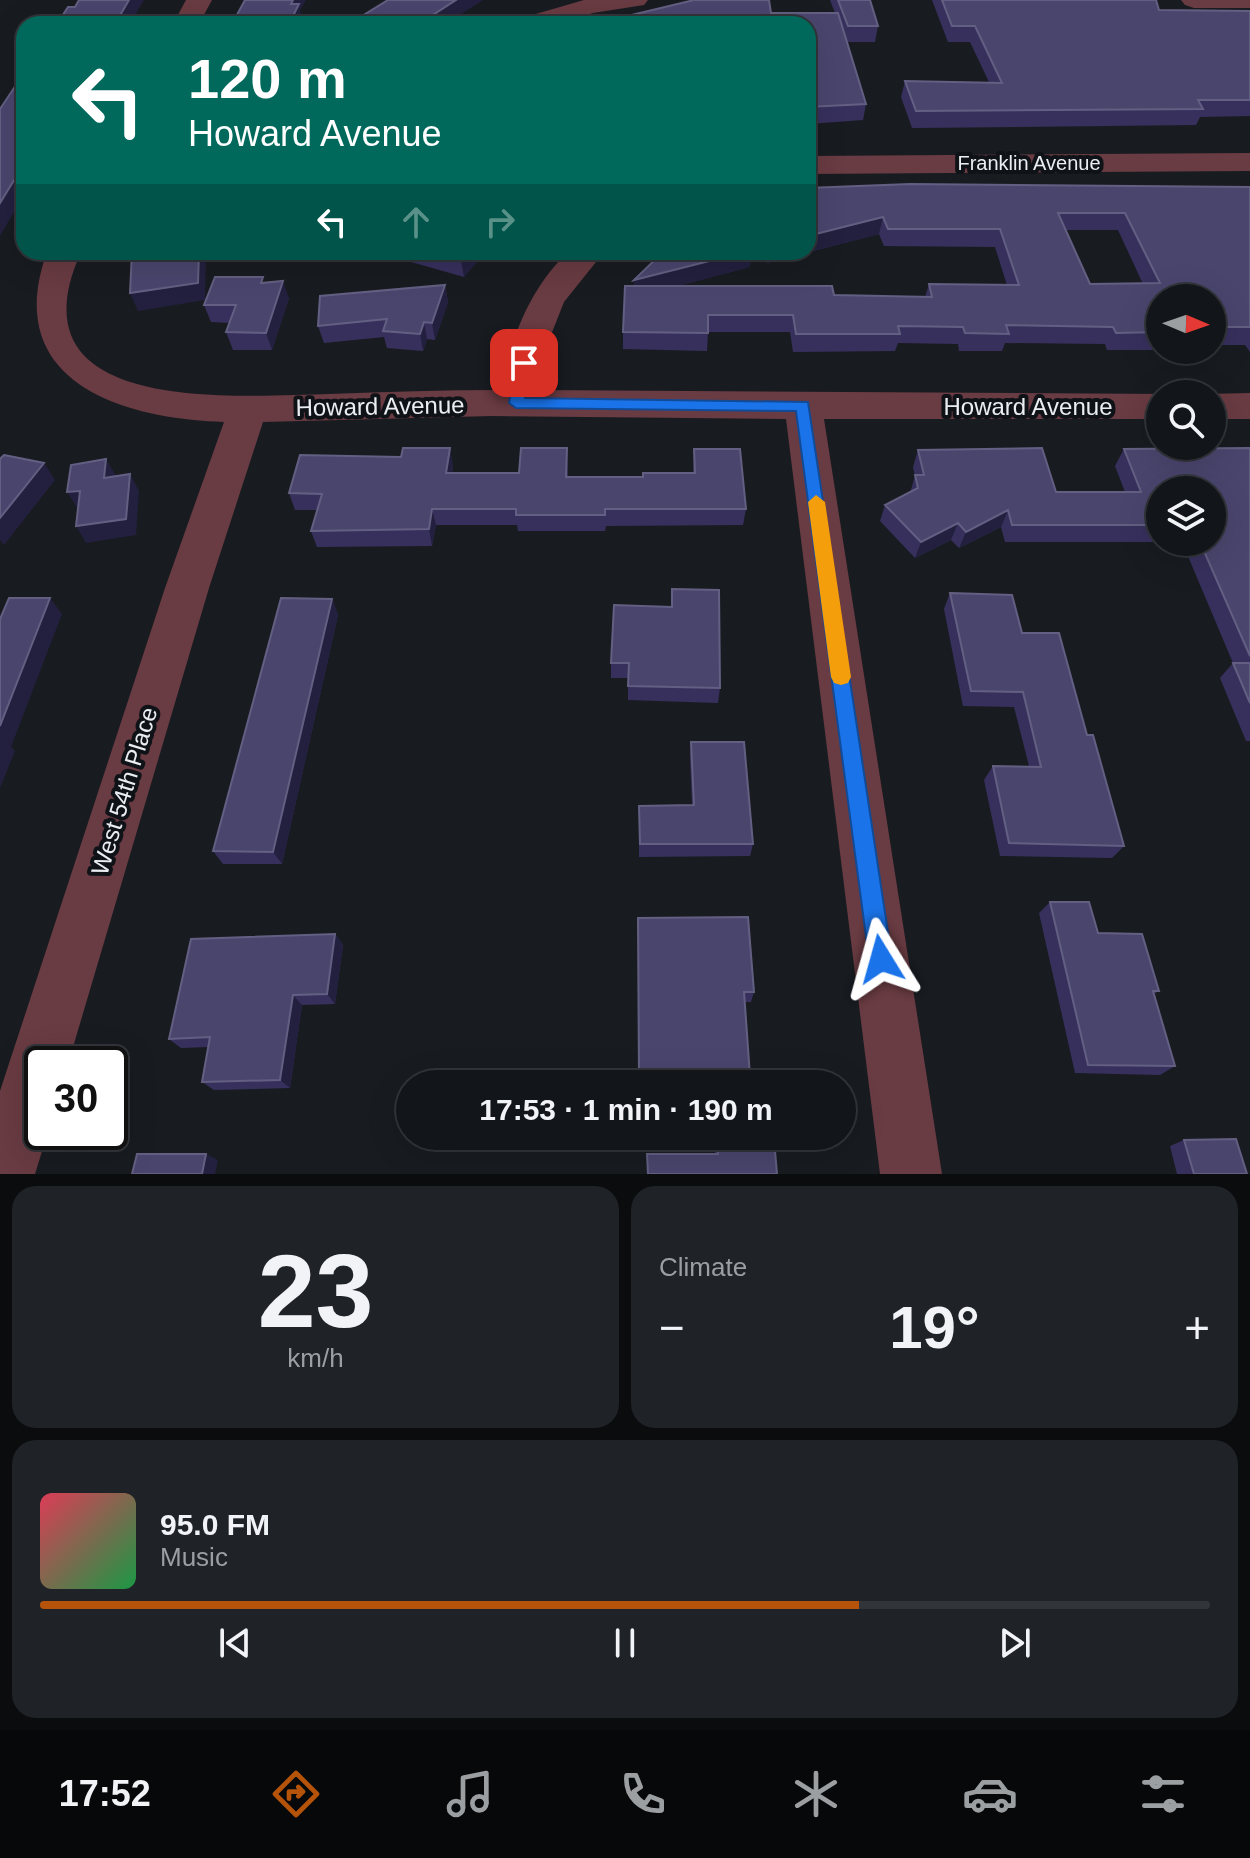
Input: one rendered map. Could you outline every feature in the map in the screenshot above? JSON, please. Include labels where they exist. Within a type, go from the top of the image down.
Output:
[{"type":"street","points":[[557,16],[590,6],[635,0]]},
{"type":"street","points":[[1194,0],[1250,0]]},
{"type":"street","name":"Franklin Avenue","points":[[816,164],[1250,162]]},
{"type":"street","name":"Howard Avenue","points":[[60,260],[50,279],[48,325],[61,354],[86,377],[126,395],[166,403],[248,409],[516,403],[1146,406]]},
{"type":"street","points":[[516,403],[527,346],[544,302],[578,260]]},
{"type":"street","points":[[803,406],[911,1174]]},
{"type":"street","points":[[1226,406],[1250,406]]},
{"type":"street","name":"West 54th Place","points":[[4,1174],[187,588],[248,409]]},
{"type":"building","points":[[79,0],[129,0],[120,16],[62,16],[68,7],[75,7]]},
{"type":"building","points":[[245,0],[293,0],[291,4],[299,4],[293,16],[236,16]]},
{"type":"building","points":[[388,0],[456,0],[431,16],[362,16]]},
{"type":"building","points":[[694,0],[769,0],[771,13],[838,13],[866,104],[816,107],[816,16],[627,16]]},
{"type":"building","points":[[838,0],[870,0],[878,26],[848,26]]},
{"type":"building","points":[[942,0],[1156,0],[1159,10],[1250,11],[1250,100],[1198,100],[1203,109],[916,111],[905,81],[1002,83],[975,26],[952,26]]},
{"type":"building","points":[[16,85],[16,177],[0,203],[0,109]]},
{"type":"building","points":[[910,184],[1250,187],[1250,327],[1226,327],[1226,284],[1146,284],[1146,332],[1116,333],[1113,327],[1006,325],[1009,334],[965,333],[963,327],[898,326],[900,334],[796,334],[793,315],[708,315],[708,333],[623,332],[625,286],[832,286],[834,295],[932,297],[929,284],[1019,285],[1000,229],[888,229],[883,217],[816,234],[816,188]],"holes":[[[1058,213],[1125,213],[1160,283],[1090,284]]]},
{"type":"building","points":[[132,260],[199,260],[198,283],[130,293]]},
{"type":"building","points":[[655,260],[713,260],[634,280]]},
{"type":"building","points":[[215,277],[263,277],[261,283],[283,281],[266,333],[226,332],[236,305],[204,305]]},
{"type":"building","points":[[445,285],[432,323],[424,322],[420,334],[383,331],[387,319],[318,326],[320,296]]},
{"type":"building","points":[[403,448],[450,448],[446,473],[519,473],[521,448],[567,448],[566,477],[695,473],[694,449],[740,449],[746,509],[605,509],[605,515],[516,515],[516,509],[432,509],[429,529],[311,531],[322,494],[289,493],[300,455],[401,457]]},
{"type":"building","points":[[1042,448],[1056,492],[1141,492],[1124,449],[1146,449],[1146,460],[1226,460],[1226,448],[1250,448],[1250,656],[1206,556],[1226,556],[1226,476],[1146,476],[1146,525],[1012,525],[1008,510],[966,532],[958,523],[921,542],[885,505],[918,488],[915,475],[924,475],[918,450]]},
{"type":"building","points":[[4,455],[44,463],[0,518],[0,459]]},
{"type":"building","points":[[106,459],[104,478],[130,474],[126,519],[76,526],[80,491],[67,492],[71,465]]},
{"type":"building","points":[[672,589],[719,590],[720,688],[628,686],[629,663],[611,663],[614,605],[672,607]]},
{"type":"building","points":[[950,593],[1012,595],[1022,633],[1059,633],[1087,735],[1093,735],[1124,846],[1009,843],[993,766],[1041,767],[1023,692],[971,691]]},
{"type":"building","points":[[9,598],[50,598],[0,726],[0,619]]},
{"type":"building","points":[[281,598],[332,599],[273,852],[213,851]]},
{"type":"building","points":[[1233,663],[1250,663],[1250,703]]},
{"type":"building","points":[[691,742],[744,742],[753,844],[640,844],[639,806],[694,805]]},
{"type":"building","points":[[1050,902],[1089,902],[1098,933],[1142,934],[1159,991],[1153,991],[1175,1066],[1088,1065]]},
{"type":"building","points":[[748,917],[754,992],[744,992],[750,1070],[639,1070],[638,918]]},
{"type":"building","points":[[335,934],[327,994],[293,995],[280,1080],[202,1082],[210,1037],[169,1039],[191,939]]},
{"type":"building","points":[[1236,1139],[1247,1174],[1194,1174],[1184,1140]]},
{"type":"building","points":[[718,1150],[775,1150],[777,1174],[648,1174],[647,1154],[718,1154]]},
{"type":"building","points":[[137,1154],[206,1154],[202,1174],[132,1174]]},
{"type":"slow traffic","points":[[816,502],[841,677]]},
{"type":"route","points":[[524,363],[516,403],[803,406],[881,959]]}]
